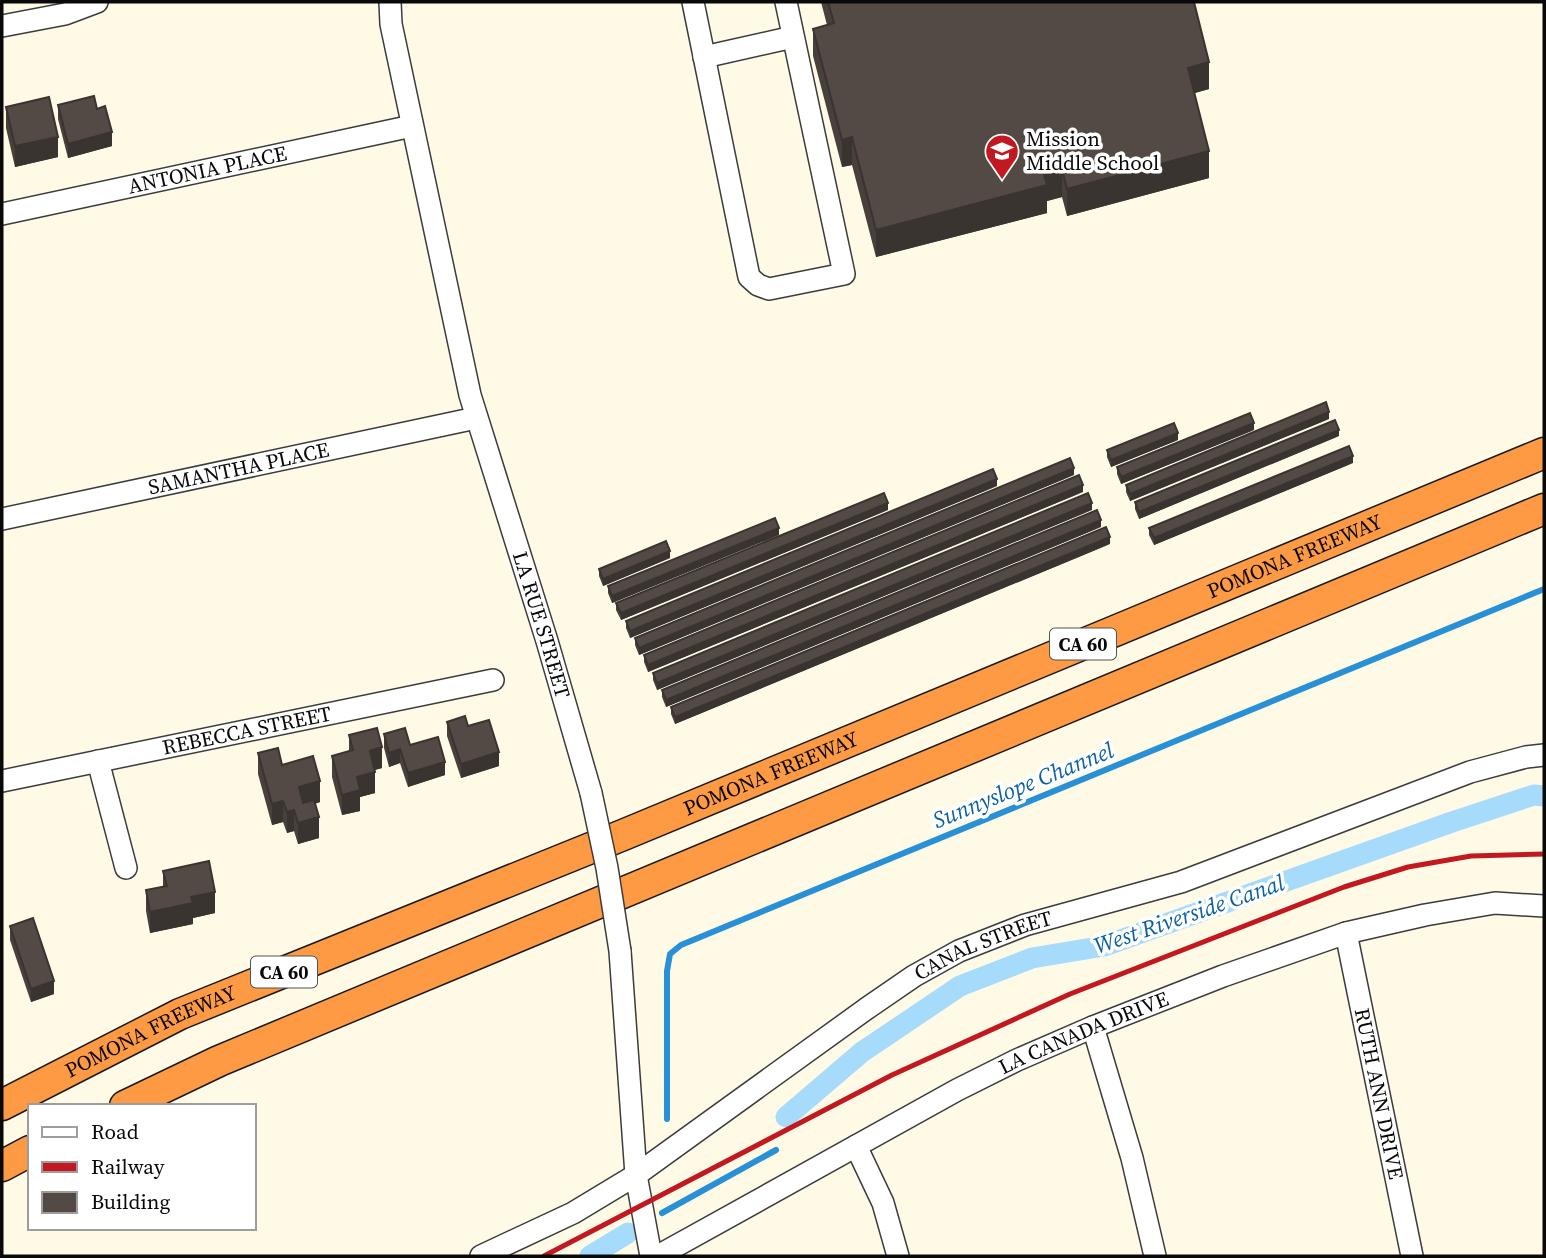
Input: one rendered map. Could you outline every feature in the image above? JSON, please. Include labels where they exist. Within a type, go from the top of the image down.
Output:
[{"type":"highway","name":"POMONA FREEWAY","points":[[2,1105],[180,1014],[635,830],[1544,453]]},
{"type":"highway","name":"CA 60","points":[[129,1104],[219,1061],[1544,509]]},
{"type":"highway","points":[[2,1166],[28,1152]]},
{"type":"street","points":[[2,26],[65,14],[97,2]]},
{"type":"street","name":"LA RUE STREET","points":[[390,2],[391,24],[412,126],[476,418],[547,641],[591,793],[607,868],[620,951],[636,1175],[651,1256]]},
{"type":"street","points":[[693,2],[749,277],[758,285],[769,289],[844,275],[786,2]]},
{"type":"street","points":[[704,57],[793,37]]},
{"type":"street","name":"ANTONIA PLACE","points":[[2,214],[412,126]]},
{"type":"street","name":"SAMANTHA PLACE","points":[[2,519],[476,418]]},
{"type":"street","name":"REBECCA STREET","points":[[2,781],[493,680]]},
{"type":"street","name":"CANAL STREET","points":[[481,1256],[573,1213],[636,1175],[866,1009],[914,976],[959,951],[1026,925],[1181,882],[1470,772],[1544,755]]},
{"type":"street","points":[[98,761],[126,868]]},
{"type":"street","name":"LA CANADA DRIVE","points":[[658,1256],[957,1090],[1093,1027],[1223,976],[1346,933],[1495,903],[1544,906]]},
{"type":"street","name":"RUTH ANN DRIVE","points":[[1346,933],[1412,1256]]},
{"type":"street","points":[[1093,1027],[1129,1146],[1155,1256]]},
{"type":"street","points":[[856,1146],[883,1203],[898,1256]]},
{"type":"building","points":[[828,2],[1194,2],[1209,62],[1188,68],[1209,151],[1067,189],[1062,170],[1044,175],[1047,185],[876,230],[852,137],[842,140],[813,29],[834,23]]},
{"type":"building","points":[[94,96],[97,109],[105,106],[112,132],[68,144],[58,105]]},
{"type":"building","points":[[49,97],[58,137],[15,146],[6,107]]},
{"type":"building","points":[[1326,402],[1329,412],[1130,494],[1126,485]]},
{"type":"building","points":[[1250,413],[1254,423],[1121,477],[1117,467]]},
{"type":"building","points":[[1335,420],[1339,430],[1139,512],[1135,502]]},
{"type":"building","points":[[1174,423],[1178,433],[1111,460],[1107,450]]},
{"type":"building","points":[[1349,446],[1353,456],[1154,538],[1149,528]]},
{"type":"building","points":[[1070,458],[1074,468],[639,648],[635,638]]},
{"type":"building","points":[[993,469],[997,479],[630,631],[626,621]]},
{"type":"building","points":[[1079,475],[1083,485],[648,665],[644,655]]},
{"type":"building","points":[[884,493],[888,503],[621,613],[616,603]]},
{"type":"building","points":[[1088,493],[1092,503],[657,683],[653,673]]},
{"type":"building","points":[[1097,510],[1101,520],[666,700],[662,690]]},
{"type":"building","points":[[775,518],[779,528],[612,596],[608,586]]},
{"type":"building","points":[[1106,527],[1110,537],[675,717],[671,707]]},
{"type":"building","points":[[666,541],[670,551],[603,579],[599,569]]},
{"type":"building","points":[[465,716],[468,726],[489,720],[499,752],[461,764],[447,722]]},
{"type":"building","points":[[377,728],[382,747],[370,751],[375,772],[357,777],[360,790],[342,795],[332,756],[353,750],[349,735]]},
{"type":"building","points":[[405,728],[410,745],[438,737],[445,762],[408,773],[400,749],[389,753],[384,734]]},
{"type":"building","points":[[278,748],[282,765],[313,756],[320,781],[299,787],[303,803],[314,800],[319,817],[298,823],[294,810],[287,812],[283,801],[272,804],[258,753]]},
{"type":"building","points":[[209,861],[215,892],[191,897],[193,903],[150,912],[146,890],[167,886],[163,871]]},
{"type":"building","points":[[33,918],[54,981],[31,989],[10,926]]},
{"type":"waterway","name":"Sunnyslope Channel","points":[[667,1119],[667,971],[670,954],[681,945],[1544,589]]},
{"type":"waterway","name":"West Riverside Canal","points":[[786,1117],[862,1052],[960,986],[1032,958],[1104,946],[1452,822],[1534,795],[1544,796]]},
{"type":"waterway","name":"West Riverside Canal","points":[[662,1213],[776,1150]]},
{"type":"waterway","name":"West Riverside Canal","points":[[590,1256],[628,1233]]},
{"type":"railway","points":[[544,1256],[892,1075],[1070,994],[1344,887],[1408,867],[1471,856],[1544,854]]},
{"type":"place","name":"Mission Middle School","points":[[1002,181]]}]
